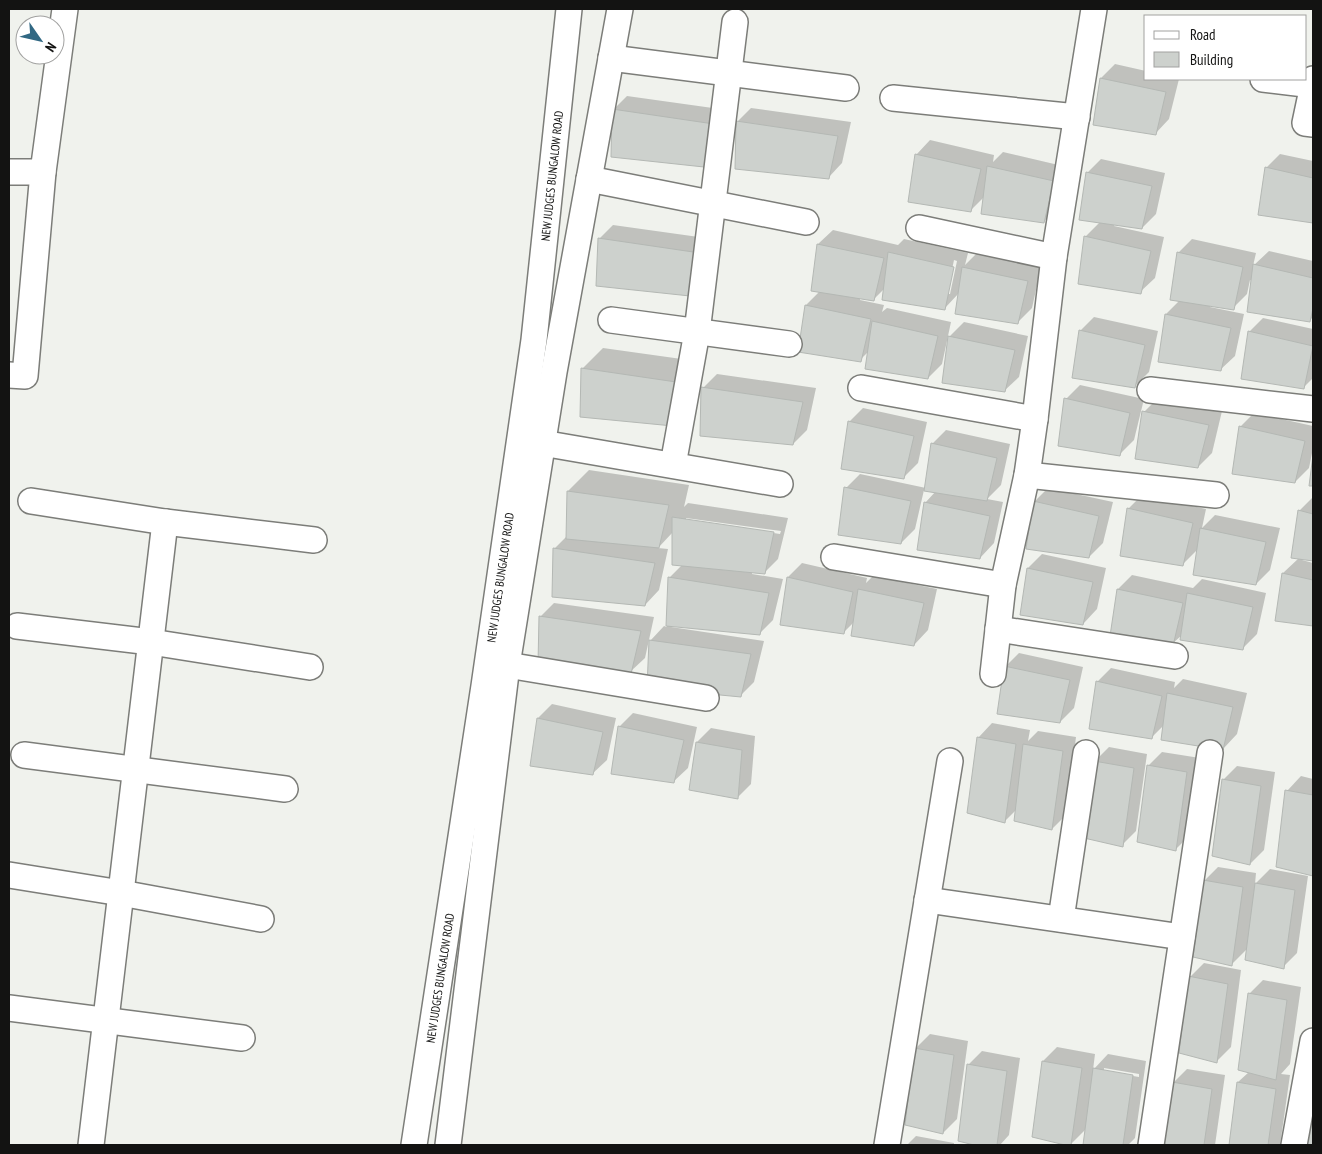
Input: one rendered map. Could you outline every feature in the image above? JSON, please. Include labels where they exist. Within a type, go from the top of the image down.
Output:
[{"type":"street","points":[[9,375],[24,376],[43,172],[65,9]]},
{"type":"street","name":"NEW JUDGES BUNGALOW ROAD","points":[[414,1145],[486,678],[534,340],[569,9]]},
{"type":"street","points":[[448,1145],[507,665],[542,443],[620,9]]},
{"type":"street","points":[[993,674],[1003,585],[1026,475],[1035,419],[1054,257],[1094,9]]},
{"type":"street","points":[[673,466],[697,332],[735,22]]},
{"type":"street","points":[[611,58],[846,88]]},
{"type":"street","points":[[1280,80],[1313,82],[1305,123],[1313,124]]},
{"type":"street","points":[[893,98],[1077,117]]},
{"type":"street","points":[[9,172],[43,172]]},
{"type":"street","points":[[588,179],[806,222]]},
{"type":"street","points":[[918,228],[1054,257]]},
{"type":"street","points":[[611,320],[789,344]]},
{"type":"street","points":[[861,388],[1035,419]]},
{"type":"street","points":[[1150,390],[1313,409]]},
{"type":"street","points":[[542,443],[780,484]]},
{"type":"street","points":[[1026,475],[1216,495]]},
{"type":"street","points":[[31,501],[165,522],[314,540]]},
{"type":"street","points":[[91,1145],[165,522]]},
{"type":"street","points":[[834,557],[1003,585]]},
{"type":"street","points":[[17,626],[151,642],[310,667]]},
{"type":"street","points":[[998,629],[1175,656]]},
{"type":"street","points":[[507,665],[706,698]]},
{"type":"street","points":[[1061,919],[1086,753]]},
{"type":"street","points":[[1151,1145],[1210,753]]},
{"type":"street","points":[[24,755],[285,789]]},
{"type":"street","points":[[887,1145],[950,761]]},
{"type":"street","points":[[9,875],[121,893],[261,920]]},
{"type":"street","points":[[927,900],[1182,937]]},
{"type":"street","points":[[9,1008],[242,1038]]},
{"type":"street","points":[[1294,1145],[1313,1041]]},
{"type":"building","points":[[1100,78],[1166,92],[1156,135],[1093,125]]},
{"type":"building","points":[[612,109],[714,124],[704,167],[611,157]]},
{"type":"building","points":[[736,121],[838,136],[829,179],[735,169]]},
{"type":"building","points":[[915,154],[981,169],[971,212],[908,202]]},
{"type":"building","points":[[987,166],[1054,181],[1044,223],[981,214]]},
{"type":"building","points":[[1265,167],[1313,178],[1313,223],[1258,215]]},
{"type":"building","points":[[1086,172],[1152,186],[1142,229],[1079,220]]},
{"type":"building","points":[[1084,236],[1151,251],[1141,294],[1078,284]]},
{"type":"building","points":[[598,238],[700,253],[690,296],[596,286]]},
{"type":"building","points":[[817,244],[884,258],[874,301],[811,291]]},
{"type":"building","points":[[888,252],[954,267],[945,310],[882,300]]},
{"type":"building","points":[[1177,252],[1243,267],[1234,310],[1170,300]]},
{"type":"building","points":[[1253,264],[1313,278],[1313,308],[1310,322],[1247,312]]},
{"type":"building","points":[[962,267],[1028,281],[1018,324],[955,314]]},
{"type":"building","points":[[805,305],[871,319],[861,362],[798,352]]},
{"type":"building","points":[[1165,314],[1231,328],[1221,371],[1158,362]]},
{"type":"building","points":[[872,321],[938,336],[928,379],[865,369]]},
{"type":"building","points":[[1079,330],[1145,345],[1135,388],[1072,378]]},
{"type":"building","points":[[1248,331],[1313,346],[1304,389],[1241,379]]},
{"type":"building","points":[[948,336],[1015,350],[1005,392],[942,383]]},
{"type":"building","points":[[581,368],[683,383],[673,426],[580,417]]},
{"type":"building","points":[[701,387],[803,402],[793,445],[700,436]]},
{"type":"building","points":[[1064,398],[1130,413],[1120,456],[1058,446]]},
{"type":"building","points":[[1142,411],[1209,425],[1198,468],[1135,459]]},
{"type":"building","points":[[848,421],[914,436],[904,479],[841,469]]},
{"type":"building","points":[[1239,426],[1305,441],[1295,483],[1232,474]]},
{"type":"building","points":[[931,443],[997,458],[987,501],[924,491]]},
{"type":"building","points":[[1313,455],[1313,486],[1309,486]]},
{"type":"building","points":[[844,487],[911,501],[901,544],[838,535]]},
{"type":"building","points":[[567,491],[669,505],[659,548],[566,539]]},
{"type":"building","points":[[1033,501],[1099,516],[1089,558],[1026,549]]},
{"type":"building","points":[[924,502],[990,516],[980,559],[917,550]]},
{"type":"building","points":[[1127,508],[1193,523],[1183,566],[1120,556]]},
{"type":"building","points":[[1298,510],[1313,514],[1313,561],[1291,558]]},
{"type":"building","points":[[672,517],[774,532],[765,574],[672,565]]},
{"type":"building","points":[[1200,528],[1266,542],[1256,585],[1193,575]]},
{"type":"building","points":[[553,548],[655,563],[645,606],[552,597]]},
{"type":"building","points":[[1027,568],[1093,582],[1083,625],[1020,615]]},
{"type":"building","points":[[1282,573],[1313,580],[1313,626],[1275,621]]},
{"type":"building","points":[[668,577],[769,593],[760,635],[666,626]]},
{"type":"building","points":[[787,577],[853,592],[844,634],[780,625]]},
{"type":"building","points":[[858,589],[924,603],[914,646],[851,636]]},
{"type":"building","points":[[1117,589],[1183,603],[1173,646],[1110,636]]},
{"type":"building","points":[[1187,593],[1253,607],[1243,650],[1180,640]]},
{"type":"building","points":[[539,616],[641,631],[631,674],[538,664]]},
{"type":"building","points":[[649,640],[751,654],[741,697],[647,688]]},
{"type":"building","points":[[1004,666],[1070,680],[1060,723],[997,714]]},
{"type":"building","points":[[1096,681],[1162,696],[1152,739],[1089,729]]},
{"type":"building","points":[[1167,693],[1233,707],[1223,750],[1161,740]]},
{"type":"building","points":[[537,718],[603,732],[593,775],[530,766]]},
{"type":"building","points":[[618,726],[684,740],[674,783],[611,774]]},
{"type":"building","points":[[977,737],[1016,744],[1005,823],[967,813]]},
{"type":"building","points":[[696,742],[742,750],[738,799],[689,790]]},
{"type":"building","points":[[1023,744],[1063,751],[1052,830],[1014,821]]},
{"type":"building","points":[[1094,761],[1134,768],[1123,847],[1084,838]]},
{"type":"building","points":[[1147,765],[1187,772],[1176,851],[1137,842]]},
{"type":"building","points":[[1222,779],[1261,786],[1250,865],[1212,856]]},
{"type":"building","points":[[1285,790],[1313,795],[1313,876],[1276,867]]},
{"type":"building","points":[[1203,880],[1243,887],[1232,966],[1193,957]]},
{"type":"building","points":[[1255,883],[1295,890],[1284,969],[1245,960]]},
{"type":"building","points":[[1188,976],[1228,984],[1217,1063],[1179,1053]]},
{"type":"building","points":[[1248,993],[1287,1000],[1276,1080],[1238,1070]]},
{"type":"building","points":[[914,1048],[954,1055],[943,1134],[905,1125]]},
{"type":"building","points":[[1042,1061],[1082,1068],[1071,1145],[1032,1137]]},
{"type":"building","points":[[967,1064],[1007,1071],[997,1145],[974,1145],[958,1141]]},
{"type":"building","points":[[1093,1068],[1133,1075],[1123,1145],[1083,1145]]},
{"type":"building","points":[[1313,1078],[1313,1145],[1305,1145]]},
{"type":"building","points":[[1172,1082],[1212,1089],[1204,1145],[1164,1145]]},
{"type":"building","points":[[1237,1082],[1276,1089],[1268,1145],[1229,1145]]}]
